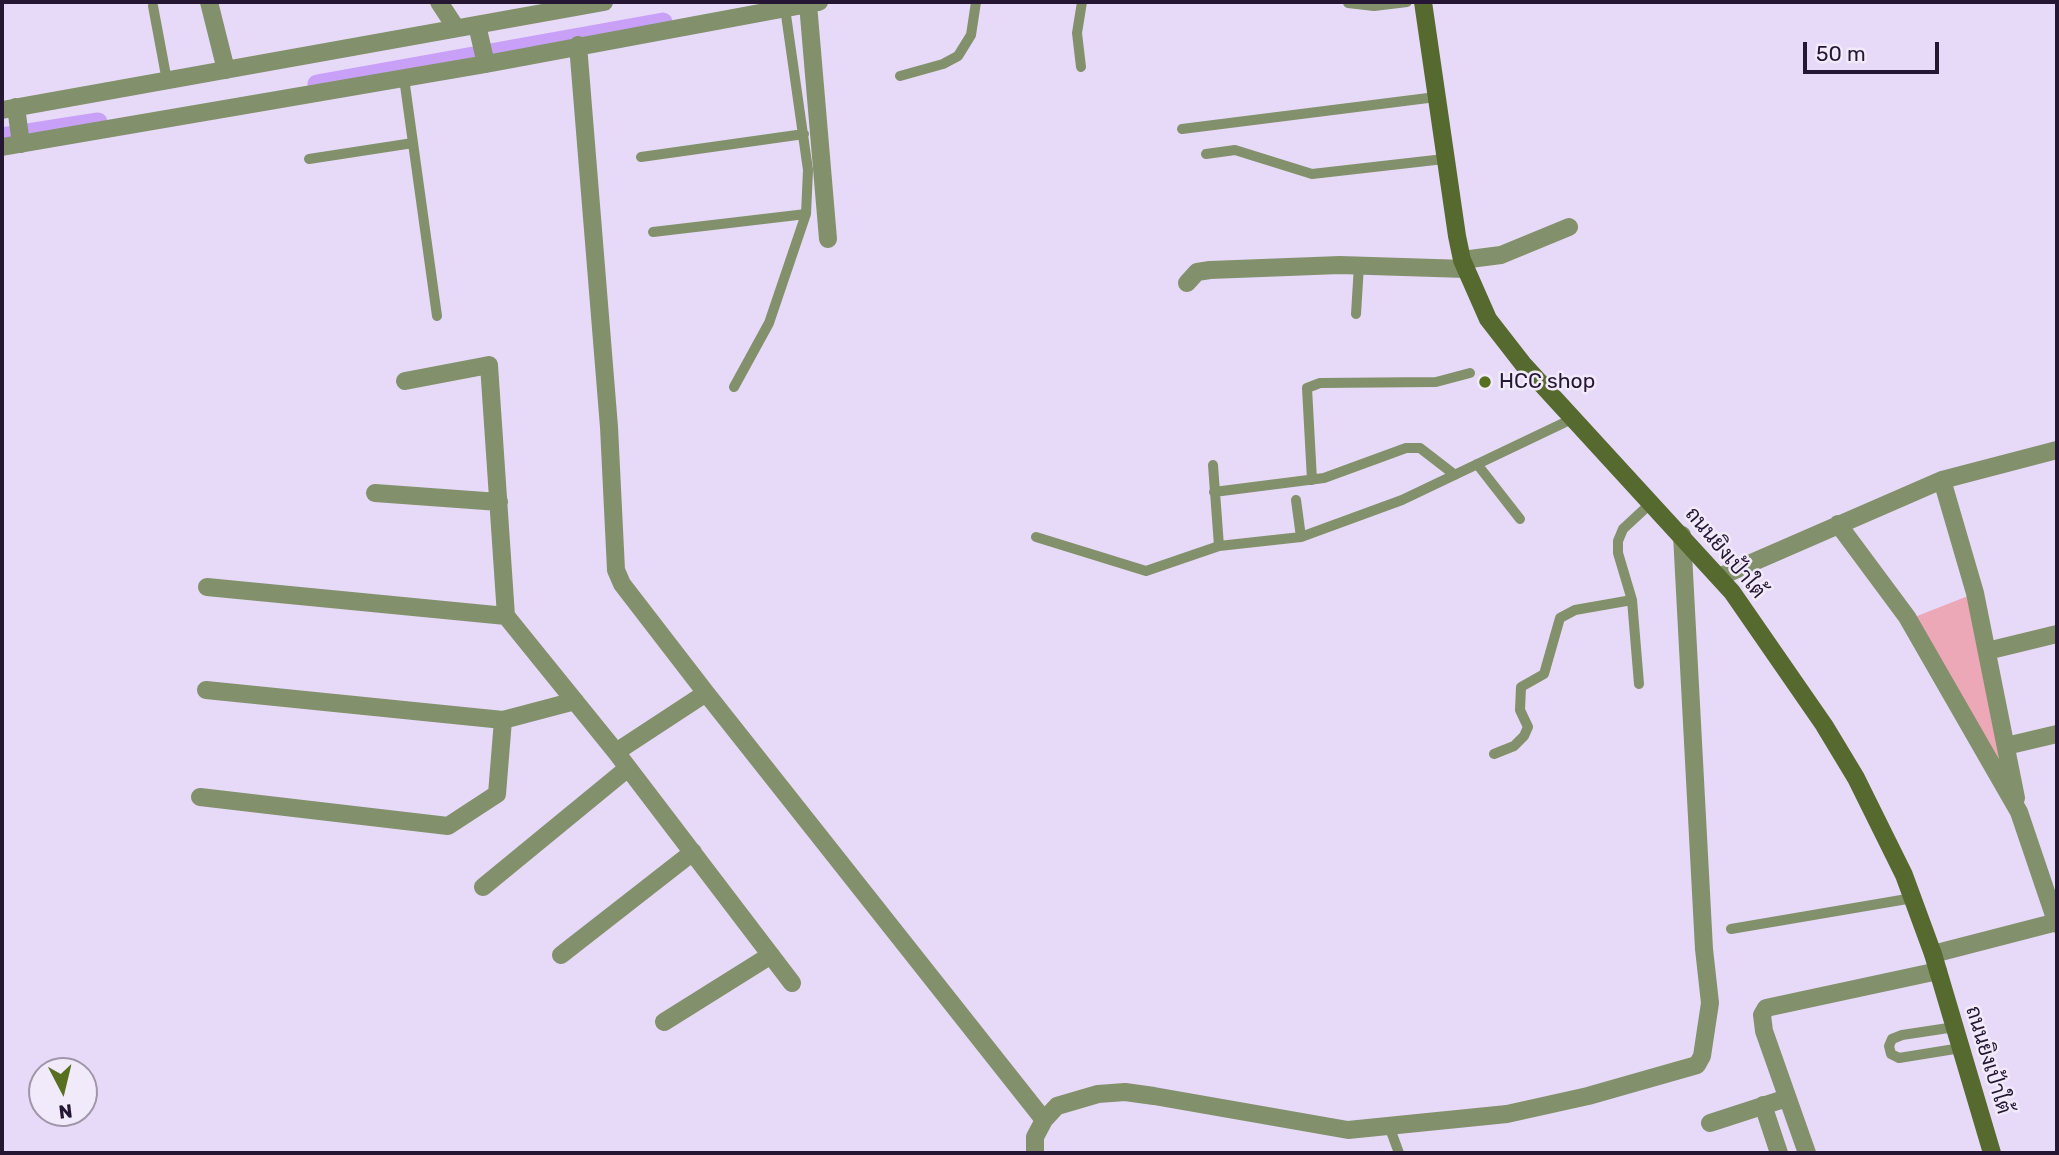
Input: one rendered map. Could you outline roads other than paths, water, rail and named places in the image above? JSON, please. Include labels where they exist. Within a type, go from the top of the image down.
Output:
[{"type":"main road","name":"ถนนยิงเป้าใต้","points":[[1423,2],[1444,159],[1464,265],[1488,319],[1732,592],[1824,725],[1862,790],[1913,898],[1992,1153]]},
{"type":"street","points":[[209,2],[226,70]]},
{"type":"street","points":[[439,2],[456,28]]},
{"type":"street","points":[[20,142],[12,112],[167,80],[456,28],[478,30],[604,2]]},
{"type":"street","points":[[2,147],[404,78],[485,60],[814,3],[828,239]]},
{"type":"street","points":[[478,30],[485,60]]},
{"type":"street","points":[[578,46],[609,427],[616,570],[622,584],[1044,1120]]},
{"type":"street","points":[[1187,283],[1197,272],[1210,270],[1464,265],[1501,255],[1569,228]]},
{"type":"street","points":[[405,381],[489,365],[506,616],[616,752],[792,983]]},
{"type":"street","points":[[1719,577],[1942,480],[2057,450]]},
{"type":"street","points":[[1807,1153],[1764,1031],[1762,1015],[1766,1007],[1935,963],[2057,923],[2019,812],[1975,593],[1942,480]]},
{"type":"street","points":[[375,493],[499,502]]},
{"type":"street","points":[[1838,524],[1907,617],[2019,812]]},
{"type":"street","points":[[1035,1153],[1035,1137],[1044,1120],[1057,1106],[1068,1101],[1125,1092],[1348,1130],[1481,1118],[1588,1096],[1697,1065],[1702,1056],[1710,1003],[1704,949],[1682,535]]},
{"type":"street","points":[[207,587],[506,616]]},
{"type":"street","points":[[1987,651],[2057,634]]},
{"type":"street","points":[[206,690],[503,720],[575,701]]},
{"type":"street","points":[[616,752],[706,693]]},
{"type":"street","points":[[201,796],[448,826],[497,794],[503,720]]},
{"type":"street","points":[[2006,746],[2057,734]]},
{"type":"street","points":[[483,887],[628,768]]},
{"type":"street","points":[[561,955],[693,852]]},
{"type":"street","points":[[664,1022],[771,956]]},
{"type":"street","points":[[1710,1123],[1787,1098]]},
{"type":"street","points":[[1763,1105],[1779,1153]]},
{"type":"lane","points":[[900,76],[943,64],[958,56],[971,35],[976,2]]},
{"type":"lane","points":[[1080,67],[1077,33],[1082,2]]},
{"type":"lane","points":[[1348,3],[1374,6],[1407,2]]},
{"type":"lane","points":[[153,6],[167,80]]},
{"type":"lane","points":[[734,387],[769,323],[806,214],[808,177],[804,134],[786,8]]},
{"type":"lane","points":[[404,78],[437,316]]},
{"type":"lane","points":[[1182,129],[1436,97]]},
{"type":"lane","points":[[641,157],[804,134]]},
{"type":"lane","points":[[309,159],[413,143]]},
{"type":"lane","points":[[1206,154],[1235,150],[1312,174],[1444,159]]},
{"type":"lane","points":[[653,232],[806,214]]},
{"type":"lane","points":[[1356,314],[1359,265]]},
{"type":"lane","points":[[1312,480],[1307,388],[1320,383],[1436,382],[1470,373]]},
{"type":"lane","points":[[1035,537],[1146,571],[1219,546],[1301,537],[1347,523],[1574,418]]},
{"type":"lane","points":[[1214,492],[1312,480],[1406,448],[1420,448],[1455,475]]},
{"type":"lane","points":[[1478,464],[1520,519]]},
{"type":"lane","points":[[1213,465],[1219,546]]},
{"type":"lane","points":[[1296,500],[1301,537]]},
{"type":"lane","points":[[1639,684],[1632,600],[1618,553],[1618,541],[1623,529],[1651,503]]},
{"type":"lane","points":[[1494,754],[1514,746],[1524,736],[1528,727],[1520,710],[1521,687],[1544,674],[1560,618],[1575,610],[1632,600]]},
{"type":"lane","points":[[1731,929],[1913,898]]},
{"type":"lane","points":[[1955,1027],[1902,1035],[1892,1039],[1888,1046],[1892,1054],[1899,1058],[1961,1048]]},
{"type":"lane","points":[[1389,1126],[1399,1153]]},
{"type":"waterway","points":[[317,84],[663,22]]},
{"type":"waterway","points":[[2,137],[98,122]]},
{"type":"place","name":"HCC shop","points":[[1485,382]]}]
